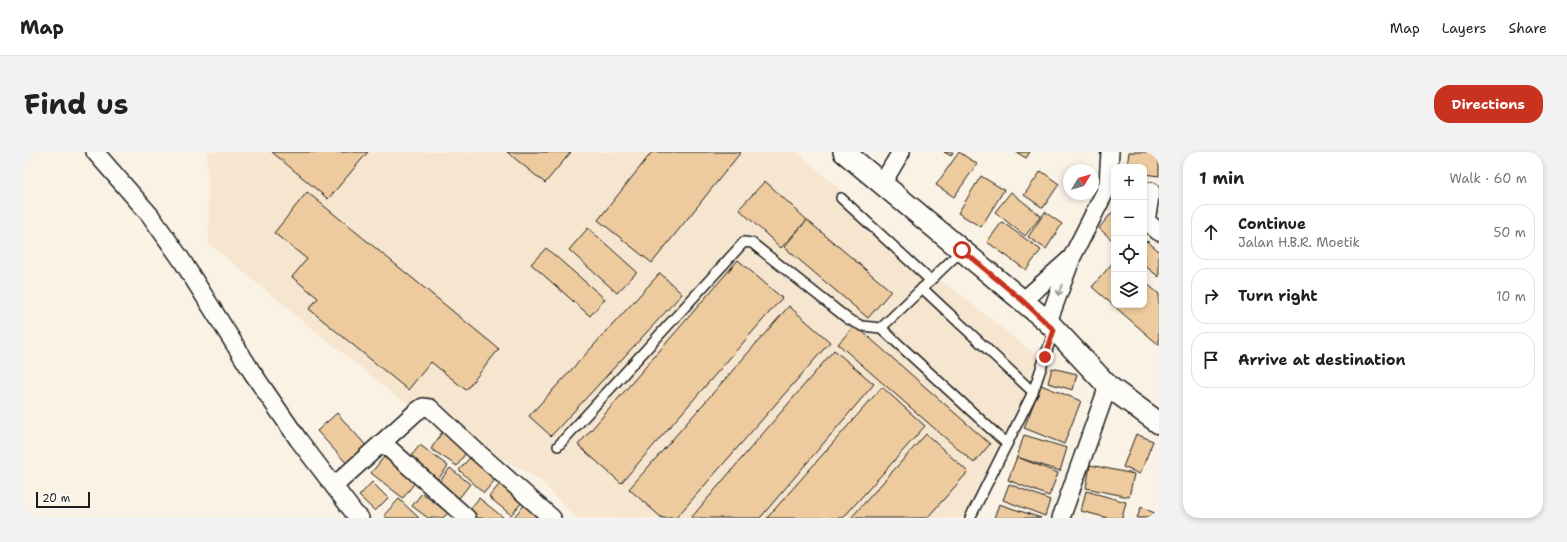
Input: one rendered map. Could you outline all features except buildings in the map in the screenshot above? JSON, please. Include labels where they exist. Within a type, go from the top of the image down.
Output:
[{"type":"street","points":[[96,152],[150,215],[181,259],[252,372],[298,439],[356,517]]},
{"type":"street","points":[[844,152],[1023,301],[1051,326],[1108,386],[1159,423]]},
{"type":"street","points":[[882,184],[902,152]]},
{"type":"street","points":[[1051,326],[1072,257],[1110,190],[1110,152]]},
{"type":"street","points":[[1147,210],[1151,191]]},
{"type":"street","points":[[1147,222],[1159,232]]},
{"type":"street","points":[[1023,301],[1072,257]]},
{"type":"street","points":[[1060,518],[1108,386]]},
{"type":"street","points":[[334,486],[416,412],[424,407],[430,408],[552,518]]},
{"type":"street","points":[[383,443],[466,518]]},
{"type":"lane","points":[[840,198],[930,280]]},
{"type":"lane","points":[[558,446],[744,242],[752,243],[848,319],[862,326],[882,328],[1007,444]]},
{"type":"lane","points":[[882,328],[962,250]]},
{"type":"lane","points":[[922,288],[1033,392]]},
{"type":"lane","points":[[970,518],[1033,392],[1051,326]]},
{"type":"shaded area","points":[[207,152],[798,152],[925,267],[1052,368],[972,518],[576,518],[541,481],[394,395],[209,244]]},
{"type":"route","points":[[962,250],[1048,322],[1054,330],[1045,357]]}]
